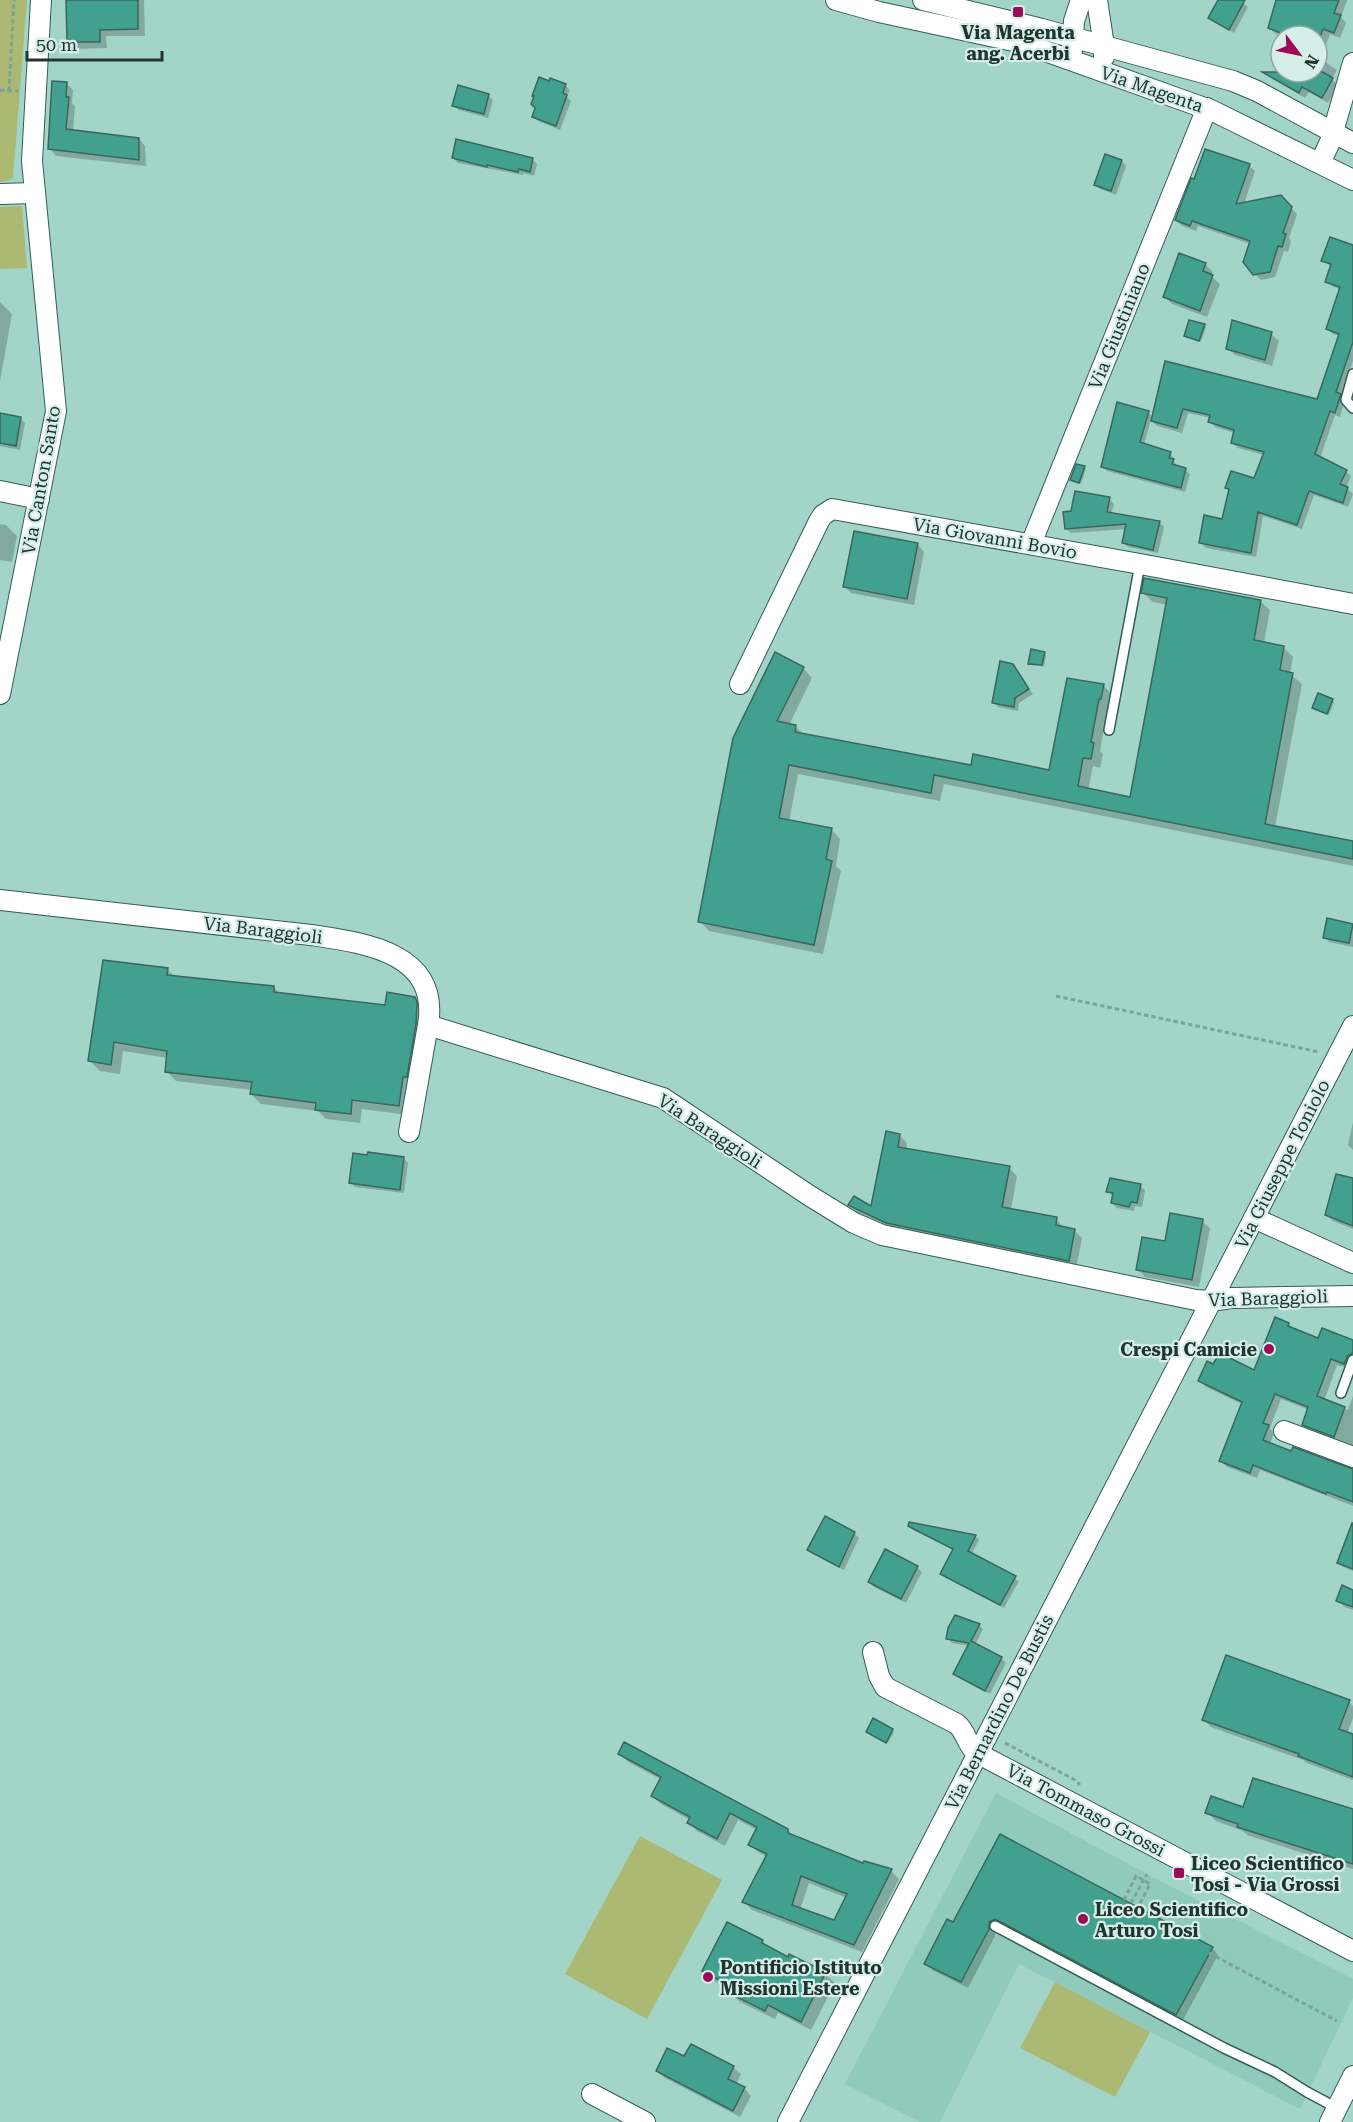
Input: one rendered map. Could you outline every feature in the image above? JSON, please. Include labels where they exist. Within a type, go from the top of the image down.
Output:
[{"type":"street","name":"Via Canton Santo","points":[[0,694],[3,665],[39,499],[56,404],[32,146],[41,0]]},
{"type":"street","name":"Via Magenta","points":[[836,0],[879,12],[1018,42],[1071,60],[1207,108],[1250,127],[1353,180]]},
{"type":"street","name":"Via Magenta","points":[[923,0],[1240,83],[1353,143]]},
{"type":"street","points":[[1071,60],[1074,21],[1082,0]]},
{"type":"street","points":[[1096,69],[1104,56],[1097,0]]},
{"type":"street","points":[[1320,163],[1333,132],[1353,63]]},
{"type":"street","name":"Via Giustiniano","points":[[1031,544],[1207,108]]},
{"type":"street","points":[[0,194],[35,193]]},
{"type":"street","points":[[0,491],[39,499]]},
{"type":"street","name":"Via Giovanni Bovio","points":[[740,684],[819,521],[827,511],[837,509],[1353,604]]},
{"type":"street","name":"Via Baraggioli","points":[[0,900],[311,935],[369,945],[399,958],[420,977],[430,1003],[428,1025],[663,1098],[816,1201],[860,1226],[882,1235],[1191,1299],[1210,1301],[1232,1298],[1353,1296]]},
{"type":"street","points":[[409,1132],[428,1025]]},
{"type":"street","name":"Via Giuseppe Toniolo","points":[[1210,1301],[1345,1057],[1353,1026]]},
{"type":"street","points":[[1254,1218],[1353,1263]]},
{"type":"street","name":"Via Bernardino De Bustis","points":[[788,2122],[1210,1301]]},
{"type":"street","points":[[1284,1431],[1353,1457]]},
{"type":"street","points":[[873,1652],[879,1676],[885,1687],[957,1724],[964,1732],[972,1749],[977,1753]]},
{"type":"street","name":"Via Tommaso Grossi","points":[[977,1753],[1353,1951]]},
{"type":"street","points":[[1334,2115],[1353,2076]]},
{"type":"street","points":[[592,2094],[645,2122]]},
{"type":"lane","points":[[1353,374],[1346,395],[1346,400],[1353,408]]},
{"type":"lane","points":[[1109,730],[1140,564]]},
{"type":"lane","points":[[1341,1393],[1353,1360]]},
{"type":"lane","points":[[994,1926],[1224,2048],[1275,2072],[1307,2092],[1334,2115]]},
{"type":"path","points":[[9,91],[14,0]]},
{"type":"path","points":[[0,90],[21,91]]},
{"type":"path","points":[[1056,996],[1345,1057]]},
{"type":"path","points":[[1131,1903],[1147,1874]]},
{"type":"path","points":[[1124,1900],[1137,1876],[1150,1884],[1138,1907]]},
{"type":"path","points":[[1176,2022],[1211,1954],[1337,2021]]},
{"type":"shaded area","name":"Liceo Scientifico Arturo Tosi","points":[[996,1793],[1147,1874],[1353,1979],[1353,1998],[1300,2109],[1019,1964],[940,2122],[920,2122],[845,2084]]},
{"type":"green space","points":[[0,0],[27,0],[13,178],[0,182]]},
{"type":"green space","points":[[22,206],[27,268],[0,269],[0,207]]},
{"type":"green space","points":[[640,1836],[722,1880],[647,2019],[565,1974]]},
{"type":"green space","points":[[1055,1982],[1150,2032],[1115,2097],[1020,2048]]},
{"type":"building","points":[[66,0],[138,0],[138,29],[100,30],[100,42],[67,42]]},
{"type":"building","points":[[1218,0],[1245,0],[1229,30],[1208,18]]},
{"type":"building","points":[[1276,0],[1339,0],[1334,13],[1341,15],[1334,33],[1329,31],[1329,24],[1269,24]]},
{"type":"building","points":[[1329,76],[1333,78],[1322,98],[1302,87],[1299,93],[1283,84],[1329,84]]},
{"type":"building","points":[[539,77],[566,84],[563,93],[567,95],[556,126],[532,117],[535,108],[531,104],[534,96],[532,96]]},
{"type":"building","points":[[52,81],[67,82],[66,97],[69,97],[66,129],[139,138],[139,160],[48,149]]},
{"type":"building","points":[[458,85],[489,94],[484,114],[452,106]]},
{"type":"building","points":[[456,139],[533,158],[530,172],[519,169],[518,172],[487,165],[487,167],[452,158]]},
{"type":"building","points":[[1205,149],[1250,164],[1236,204],[1281,195],[1292,207],[1283,233],[1286,234],[1282,247],[1278,246],[1270,272],[1253,275],[1243,262],[1250,241],[1192,221],[1190,226],[1175,220]]},
{"type":"building","points":[[1105,154],[1122,160],[1111,191],[1094,185]]},
{"type":"building","points":[[1330,237],[1353,245],[1353,342],[1336,392],[1341,394],[1335,413],[1330,411],[1315,454],[1347,470],[1340,484],[1348,487],[1343,503],[1309,491],[1297,525],[1258,512],[1251,553],[1199,543],[1204,515],[1222,519],[1229,489],[1225,488],[1231,471],[1254,478],[1264,452],[1231,443],[1234,430],[1208,422],[1210,415],[1183,409],[1177,428],[1151,421],[1165,361],[1317,399],[1339,334],[1326,329],[1340,287],[1325,282],[1331,264],[1321,261]]},
{"type":"building","points":[[1179,253],[1206,263],[1203,271],[1213,275],[1200,311],[1163,297]]},
{"type":"building","points":[[1189,320],[1205,324],[1199,341],[1184,336]]},
{"type":"building","points":[[1232,320],[1272,332],[1265,360],[1226,349]]},
{"type":"building","points":[[1117,402],[1149,411],[1140,442],[1171,452],[1169,458],[1174,459],[1172,464],[1186,468],[1181,488],[1101,467]]},
{"type":"building","points":[[0,413],[21,417],[16,446],[0,443]]},
{"type":"building","points":[[1076,464],[1085,466],[1079,483],[1070,480]]},
{"type":"building","points":[[1075,491],[1110,497],[1107,512],[1160,521],[1153,550],[1122,543],[1126,524],[1065,529],[1063,512],[1071,511]]},
{"type":"building","points":[[854,531],[918,543],[907,599],[843,587]]},
{"type":"building","points":[[1144,578],[1261,600],[1254,640],[1284,646],[1280,670],[1293,673],[1265,824],[1353,841],[1353,859],[934,775],[931,793],[789,765],[779,818],[832,828],[826,859],[832,861],[814,945],[698,922],[733,738],[775,652],[804,667],[777,721],[796,725],[795,732],[971,765],[973,754],[1049,770],[1067,678],[1104,684],[1091,742],[1094,743],[1091,759],[1083,758],[1078,786],[1130,797],[1167,598],[1141,593]]},
{"type":"building","points":[[1031,649],[1045,652],[1042,665],[1028,664]]},
{"type":"building","points":[[1000,661],[1013,664],[1029,689],[1015,698],[1014,707],[992,703]]},
{"type":"building","points":[[1318,693],[1333,699],[1327,714],[1312,708]]},
{"type":"building","points":[[1327,918],[1353,924],[1349,943],[1323,938]]},
{"type":"building","points":[[103,960],[168,968],[167,975],[274,986],[274,992],[385,1005],[387,992],[415,997],[417,1002],[416,1024],[407,1077],[403,1077],[399,1106],[352,1100],[351,1114],[315,1110],[316,1103],[250,1094],[252,1082],[165,1072],[167,1051],[114,1042],[111,1065],[88,1061]]},
{"type":"building","points":[[886,1131],[900,1134],[898,1147],[1010,1166],[1002,1207],[1057,1217],[1056,1225],[1075,1229],[1069,1261],[886,1223],[848,1205],[854,1196],[871,1206]]},
{"type":"building","points":[[368,1152],[404,1157],[400,1190],[349,1183],[353,1153],[367,1155]]},
{"type":"building","points":[[1336,1174],[1353,1178],[1353,1226],[1325,1215]]},
{"type":"building","points":[[1110,1178],[1141,1184],[1137,1203],[1131,1202],[1129,1207],[1111,1203],[1113,1193],[1106,1192]]},
{"type":"building","points":[[1170,1213],[1203,1219],[1192,1280],[1136,1270],[1142,1237],[1165,1241]]},
{"type":"building","points":[[1275,1317],[1289,1323],[1288,1326],[1318,1338],[1322,1328],[1353,1340],[1353,1353],[1348,1355],[1344,1364],[1331,1359],[1317,1396],[1345,1407],[1334,1437],[1302,1425],[1308,1407],[1275,1394],[1263,1423],[1269,1425],[1263,1440],[1291,1451],[1293,1447],[1353,1469],[1353,1502],[1327,1492],[1326,1494],[1253,1465],[1250,1473],[1219,1461],[1242,1402],[1198,1381],[1207,1361],[1213,1364],[1220,1353],[1254,1370]]},
{"type":"building","points":[[825,1516],[855,1532],[839,1567],[807,1550]]},
{"type":"building","points":[[909,1522],[976,1535],[968,1551],[1016,1576],[1000,1605],[940,1574],[953,1549],[908,1526]]},
{"type":"building","points":[[1353,1523],[1353,1569],[1337,1563]]},
{"type":"building","points":[[885,1549],[918,1566],[901,1599],[868,1582]]},
{"type":"building","points":[[1342,1585],[1353,1590],[1353,1607],[1336,1601]]},
{"type":"building","points":[[955,1615],[980,1624],[971,1641],[1002,1657],[985,1691],[953,1674],[969,1643],[946,1639],[948,1628]]},
{"type":"building","points":[[1226,1655],[1350,1700],[1339,1729],[1353,1734],[1353,1777],[1298,1756],[1299,1754],[1202,1720]]},
{"type":"building","points":[[873,1718],[893,1729],[886,1743],[866,1732]]},
{"type":"building","points":[[624,1742],[788,1829],[788,1833],[863,1863],[864,1861],[892,1869],[854,1945],[742,1902],[767,1854],[748,1845],[757,1827],[730,1813],[717,1839],[687,1823],[690,1817],[651,1796],[661,1777],[618,1754]],"holes":[[[801,1876],[847,1894],[834,1920],[792,1905]]]},
{"type":"building","points":[[1253,1778],[1353,1809],[1353,1864],[1237,1827],[1238,1824],[1205,1813],[1211,1796],[1243,1807]]},
{"type":"building","points":[[1000,1834],[1213,1947],[1176,2015],[995,1919],[989,1922],[989,1929],[961,1982],[924,1964],[947,1919],[953,1922]]},
{"type":"building","points":[[727,1922],[763,1940],[762,1943],[788,1957],[789,1954],[826,1972],[801,2022],[768,2005],[765,2011],[729,1993],[733,1987],[702,1971]]},
{"type":"building","points":[[691,2044],[734,2066],[728,2079],[745,2087],[733,2111],[656,2071],[667,2048],[684,2056]]},
{"type":"place","name":"Via Magenta ang. Acerbi","points":[[1018,12]]},
{"type":"place","name":"Crespi Camicie","points":[[1269,1349]]},
{"type":"place","name":"Liceo Scientifico Tosi - Via Grossi","points":[[1179,1873]]},
{"type":"place","name":"Liceo Scientifico Arturo Tosi","points":[[1083,1919]]},
{"type":"place","name":"Pontificio Istituto Missioni Estere","points":[[708,1977]]}]
